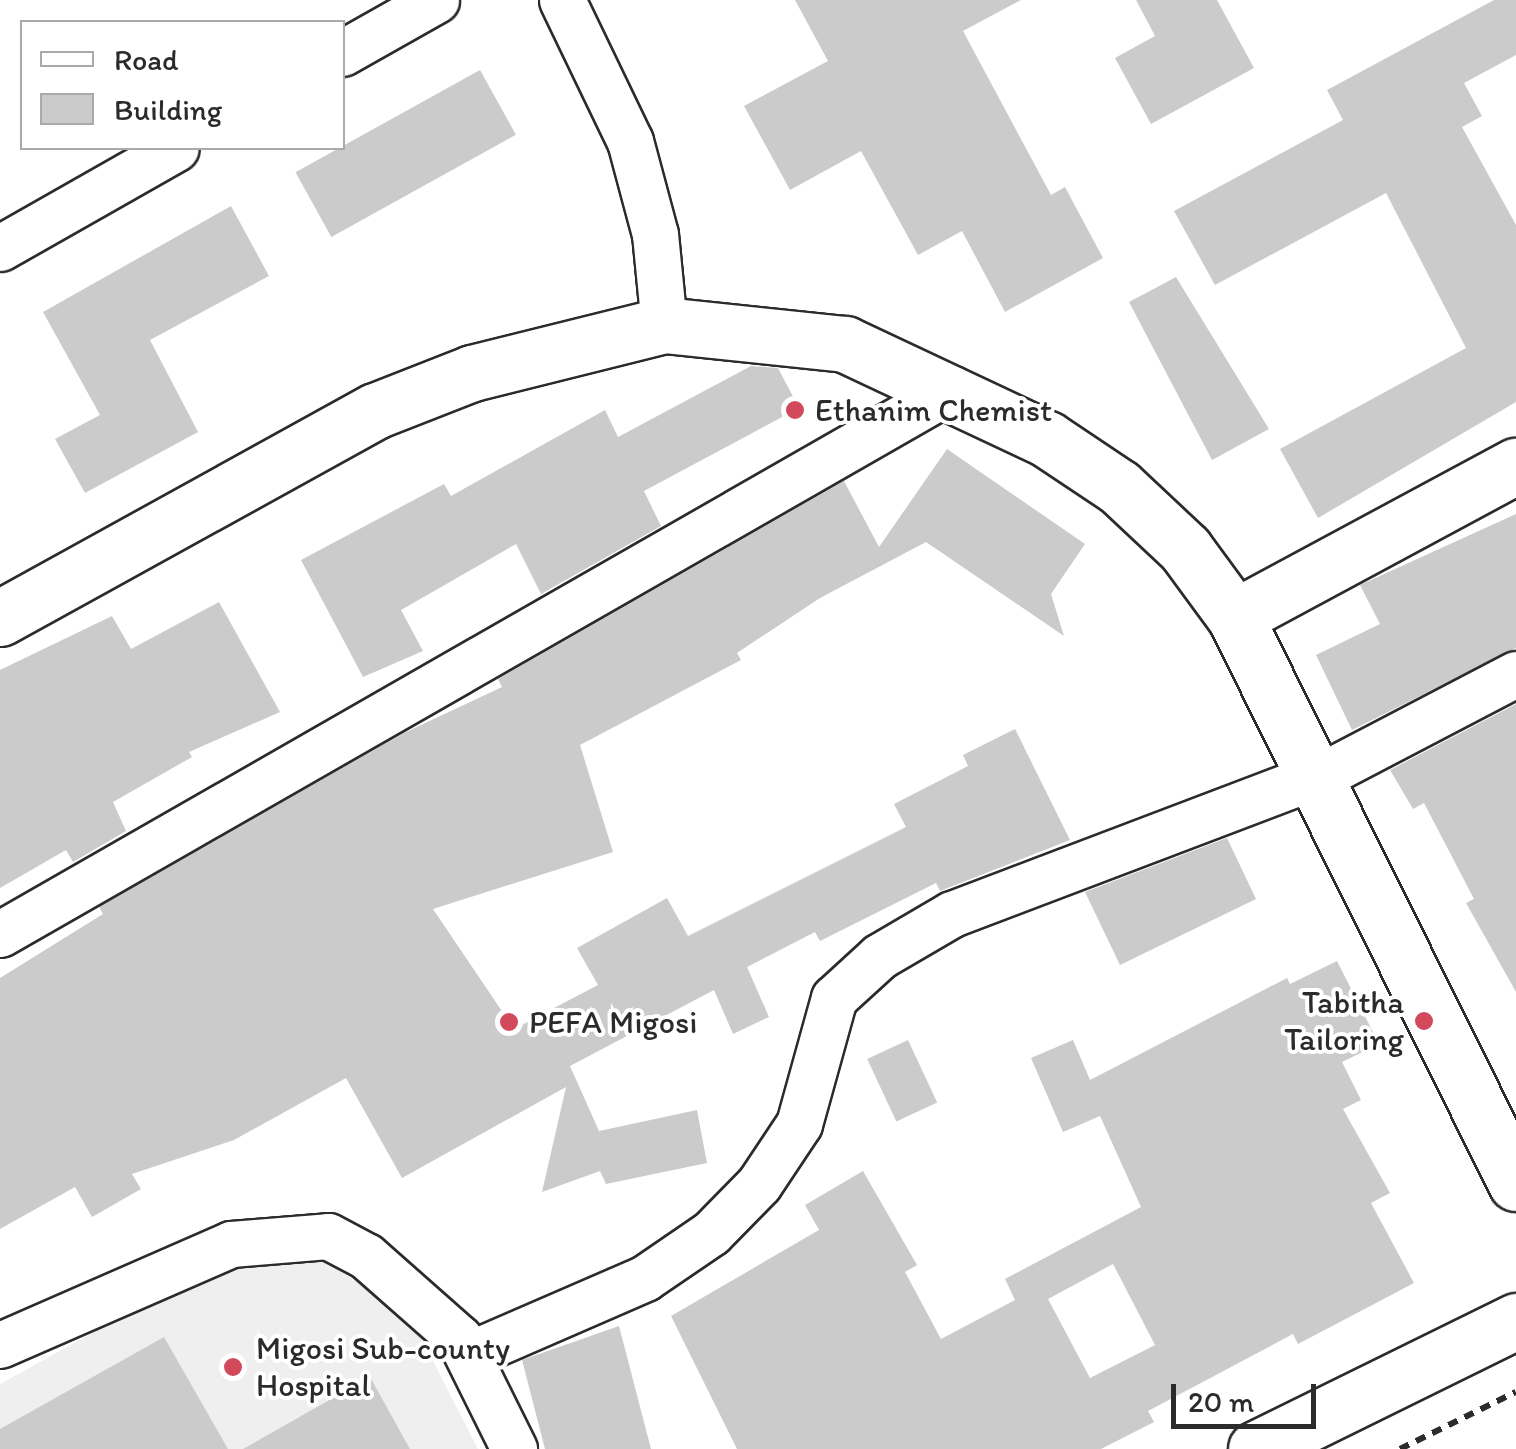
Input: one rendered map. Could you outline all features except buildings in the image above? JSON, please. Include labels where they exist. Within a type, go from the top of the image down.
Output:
[{"type":"street","points":[[345,51],[436,0]]},
{"type":"street","points":[[562,0],[630,141],[655,234],[664,325]]},
{"type":"street","points":[[0,248],[172,150]]},
{"type":"street","points":[[0,618],[375,411],[548,350],[664,325],[845,344],[952,389],[1119,486],[1185,549],[1235,617],[1516,1183]]},
{"type":"street","points":[[0,934],[952,389]]},
{"type":"street","points":[[1235,617],[1516,466]]},
{"type":"street","points":[[468,1355],[645,1278],[711,1233],[759,1184],[799,1124],[834,998],[880,956],[952,914],[1314,774],[1516,674]]},
{"type":"street","points":[[0,1345],[231,1244],[286,1234],[328,1236],[366,1256],[468,1355],[514,1449]]},
{"type":"street","points":[[1256,1449],[1516,1321]]},
{"type":"path","points":[[1400,1449],[1516,1392]]},
{"type":"shaded area","name":"Migosi Sub-county Hospital","points":[[312,1253],[410,1316],[478,1449],[0,1449],[0,1384],[216,1265]]},
{"type":"place","name":"Ethanim Chemist","points":[[795,410]]},
{"type":"place","name":"Tabitha Tailoring","points":[[1424,1021]]},
{"type":"place","name":"PEFA Migosi","points":[[509,1022]]},
{"type":"place","name":"Migosi Sub-county Hospital","points":[[233,1367]]}]
